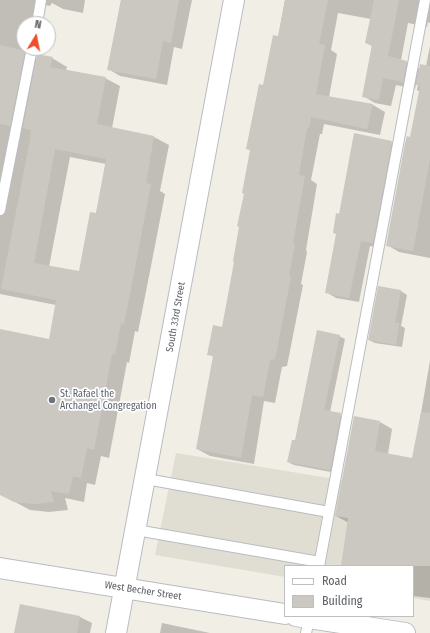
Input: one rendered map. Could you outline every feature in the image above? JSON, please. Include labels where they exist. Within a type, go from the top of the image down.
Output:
[{"type":"street","name":"South 33rd Street","points":[[116,633],[146,479],[234,0]]},
{"type":"street","name":"West Becher Street","points":[[0,568],[284,614]]},
{"type":"street","points":[[305,621],[405,633]]},
{"type":"lane","points":[[38,16],[41,0]]},
{"type":"lane","points":[[136,530],[319,564],[425,0]]},
{"type":"lane","points":[[0,210],[30,56]]},
{"type":"lane","points":[[146,479],[329,512]]},
{"type":"shaded area","points":[[176,453],[384,487],[430,528],[430,601],[414,598],[414,565],[284,565],[284,577],[155,555]]},
{"type":"building","points":[[121,0],[179,0],[171,43],[163,41],[156,79],[107,70]]},
{"type":"building","points":[[285,0],[328,0],[319,44],[325,45],[316,94],[373,104],[367,129],[311,117],[309,128],[307,128],[299,175],[305,176],[293,243],[295,244],[289,276],[291,277],[275,359],[270,360],[263,397],[252,395],[241,458],[196,449],[213,356],[207,355],[213,325],[222,327],[234,262],[239,227],[237,226],[244,194],[242,193],[250,150],[246,149],[259,84],[263,85],[273,35],[278,36]]},
{"type":"building","points":[[374,0],[399,0],[388,56],[407,61],[403,82],[383,78],[379,100],[362,97],[372,45],[365,43]]},
{"type":"building","points":[[0,45],[16,49],[16,56],[24,56],[10,126],[0,124]]},
{"type":"building","points":[[37,56],[48,56],[53,57],[50,67],[106,77],[97,124],[154,136],[146,183],[151,184],[124,324],[121,323],[115,355],[112,354],[94,450],[87,448],[81,478],[73,476],[69,494],[51,491],[54,502],[34,504],[14,502],[0,495],[0,329],[49,339],[56,300],[1,289],[31,130],[23,128]],"holes":[[[55,149],[106,159],[96,213],[90,212],[79,271],[34,263]]]},
{"type":"building","points":[[420,64],[430,66],[430,159],[413,251],[386,246],[405,143],[407,136],[410,137],[420,86],[416,85]]},
{"type":"building","points":[[354,133],[392,141],[373,243],[361,241],[349,298],[325,293],[336,234],[333,233],[336,213],[339,214]]},
{"type":"building","points":[[378,286],[401,290],[395,323],[399,323],[396,345],[368,340]]},
{"type":"building","points":[[317,330],[340,335],[324,410],[341,413],[330,470],[287,462],[292,440],[295,440]]},
{"type":"building","points":[[421,412],[430,413],[430,566],[341,565],[348,518],[335,516],[354,416],[380,421],[375,451],[412,458]]},
{"type":"building","points":[[20,604],[80,616],[77,633],[14,633]]},
{"type":"place","name":"St. Rafael the Archangel Congregation","points":[[52,400]]}]
